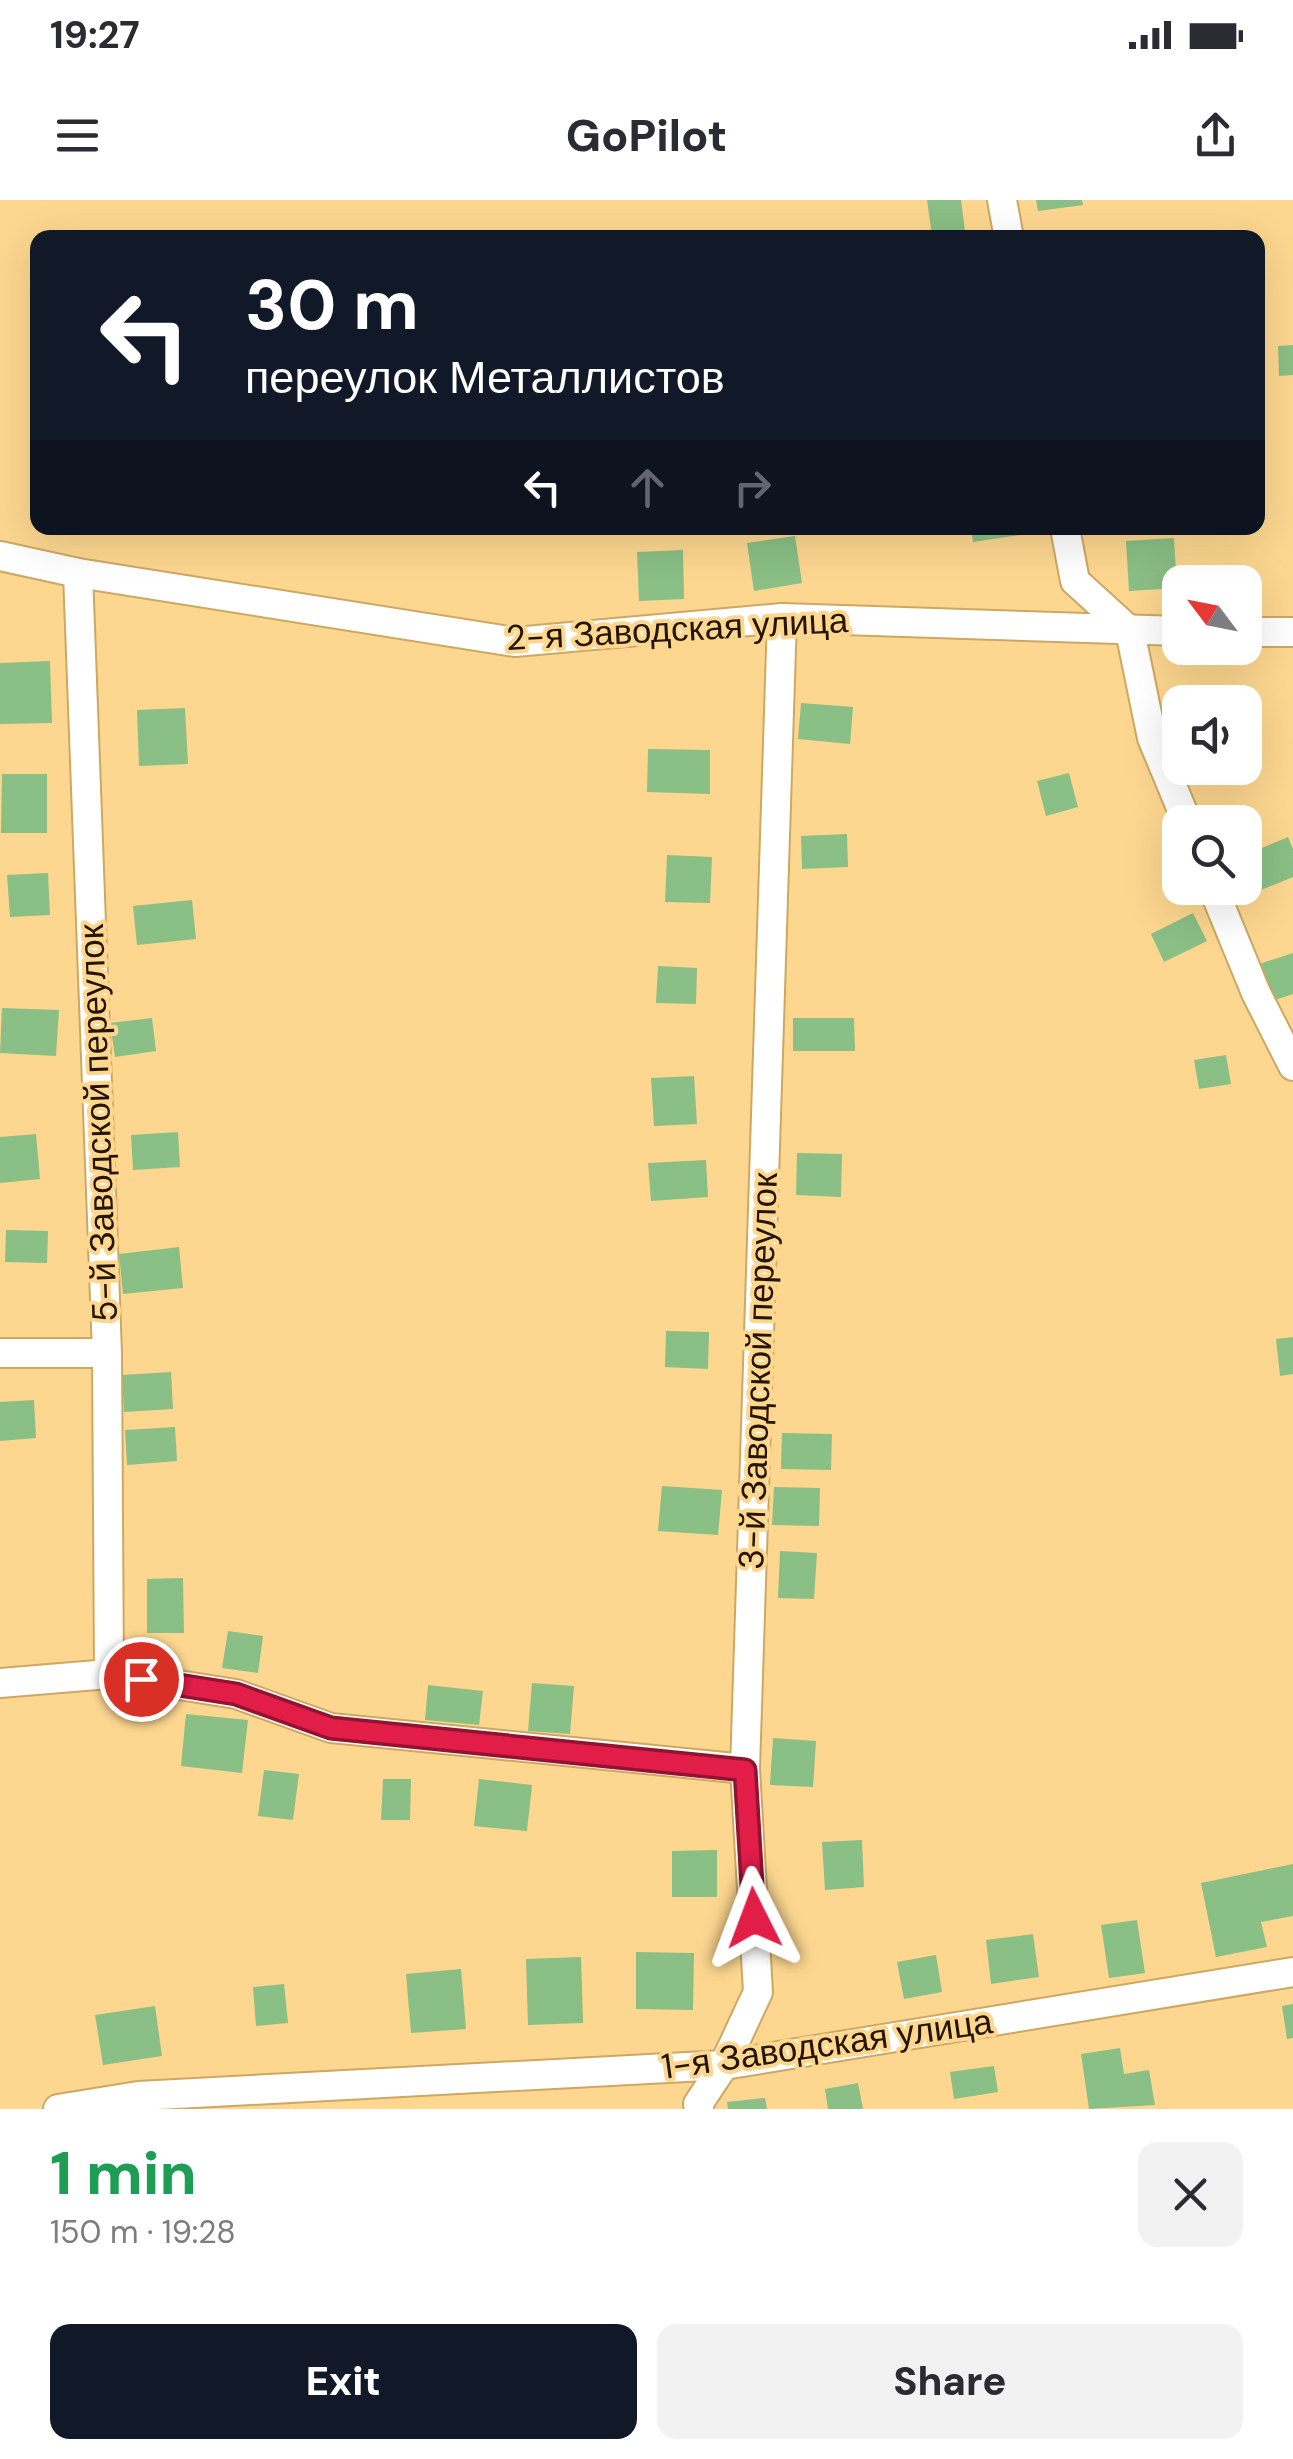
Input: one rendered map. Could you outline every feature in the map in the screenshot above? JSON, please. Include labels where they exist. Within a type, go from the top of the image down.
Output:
[{"type":"street","points":[[1002,200],[1008,230]]},
{"type":"street","points":[[1066,535],[1075,581],[1130,632],[1152,738],[1180,805]]},
{"type":"street","name":"2-я Заводская улица","points":[[0,556],[78,573],[515,642],[782,618],[1162,632]]},
{"type":"street","name":"5-й Заводской переулок","points":[[78,573],[107,1354],[109,1674]]},
{"type":"street","name":"3-й Заводской переулок","points":[[699,2109],[698,2104],[724,2065],[758,1992],[745,1770],[782,618]]},
{"type":"street","points":[[1262,632],[1293,632]]},
{"type":"street","points":[[1220,905],[1256,993],[1293,1066]]},
{"type":"street","points":[[0,1353],[107,1354]]},
{"type":"street","points":[[0,1682],[109,1674],[236,1694],[331,1728],[745,1770]]},
{"type":"street","name":"1-я Заводская улица","points":[[58,2109],[138,2096],[724,2065],[1293,1972]]},
{"type":"building","points":[[927,200],[961,200],[965,230],[931,230]]},
{"type":"building","points":[[1036,200],[1082,200],[1083,205],[1038,211]]},
{"type":"building","points":[[1293,345],[1293,375],[1279,376],[1278,346]]},
{"type":"building","points":[[972,535],[1020,535],[973,542]]},
{"type":"building","points":[[795,536],[802,583],[754,591],[747,543]]},
{"type":"building","points":[[1174,538],[1176,565],[1162,565],[1162,589],[1129,591],[1126,541]]},
{"type":"building","points":[[683,550],[684,599],[639,601],[637,552]]},
{"type":"building","points":[[50,661],[52,723],[0,724],[0,663]]},
{"type":"building","points":[[801,703],[853,707],[850,744],[798,739]]},
{"type":"building","points":[[185,708],[188,764],[139,766],[137,710]]},
{"type":"building","points":[[648,749],[710,750],[710,794],[647,792]]},
{"type":"building","points":[[1069,773],[1078,807],[1046,816],[1037,781]]},
{"type":"building","points":[[2,774],[47,774],[47,833],[1,833]]},
{"type":"building","points":[[847,834],[848,867],[802,869],[801,836]]},
{"type":"building","points":[[1288,837],[1293,849],[1293,877],[1262,890],[1262,848]]},
{"type":"building","points":[[667,855],[712,857],[710,903],[665,902]]},
{"type":"building","points":[[48,873],[50,915],[10,917],[7,875]]},
{"type":"building","points":[[192,900],[196,939],[137,945],[133,906]]},
{"type":"building","points":[[1193,913],[1207,941],[1164,962],[1151,934]]},
{"type":"building","points":[[1293,953],[1293,994],[1272,1001],[1259,964]]},
{"type":"building","points":[[658,966],[697,968],[696,1004],[656,1003]]},
{"type":"building","points":[[2,1008],[59,1010],[56,1056],[0,1053]]},
{"type":"building","points":[[152,1018],[156,1051],[115,1057],[110,1023]]},
{"type":"building","points":[[793,1018],[854,1018],[855,1051],[793,1051]]},
{"type":"building","points":[[1226,1055],[1231,1084],[1199,1089],[1194,1060]]},
{"type":"building","points":[[694,1076],[697,1124],[654,1126],[651,1078]]},
{"type":"building","points":[[178,1132],[180,1167],[133,1170],[131,1135]]},
{"type":"building","points":[[36,1134],[40,1179],[0,1183],[0,1137]]},
{"type":"building","points":[[797,1153],[842,1154],[841,1197],[796,1195]]},
{"type":"building","points":[[706,1160],[708,1197],[651,1201],[648,1163]]},
{"type":"building","points":[[6,1230],[48,1231],[47,1263],[5,1262]]},
{"type":"building","points":[[179,1247],[183,1288],[123,1294],[119,1254]]},
{"type":"building","points":[[666,1331],[709,1332],[708,1369],[665,1367]]},
{"type":"building","points":[[1293,1337],[1293,1374],[1280,1376],[1276,1339]]},
{"type":"building","points":[[171,1372],[173,1409],[124,1412],[122,1375]]},
{"type":"building","points":[[34,1400],[36,1438],[0,1441],[0,1402]]},
{"type":"building","points":[[175,1427],[177,1461],[127,1465],[125,1430]]},
{"type":"building","points":[[782,1433],[832,1434],[831,1470],[781,1469]]},
{"type":"building","points":[[662,1486],[722,1490],[718,1535],[658,1531]]},
{"type":"building","points":[[774,1487],[820,1488],[819,1526],[772,1525]]},
{"type":"building","points":[[780,1551],[817,1553],[814,1599],[778,1598]]},
{"type":"building","points":[[183,1578],[184,1633],[147,1633],[147,1579]]},
{"type":"building","points":[[228,1631],[263,1636],[258,1673],[222,1668]]},
{"type":"building","points":[[532,1683],[574,1686],[570,1734],[528,1731]]},
{"type":"building","points":[[428,1685],[483,1691],[479,1725],[425,1720]]},
{"type":"building","points":[[186,1714],[248,1720],[242,1773],[181,1766]]},
{"type":"building","points":[[773,1738],[816,1741],[813,1787],[770,1785]]},
{"type":"building","points":[[264,1770],[299,1774],[293,1820],[258,1816]]},
{"type":"building","points":[[383,1779],[411,1779],[410,1820],[381,1820]]},
{"type":"building","points":[[479,1779],[532,1785],[527,1831],[474,1826]]},
{"type":"building","points":[[862,1840],[864,1887],[825,1890],[822,1842]]},
{"type":"building","points":[[717,1850],[717,1897],[672,1897],[672,1851]]},
{"type":"building","points":[[1293,1864],[1293,1916],[1261,1922],[1267,1947],[1216,1957],[1201,1883]]},
{"type":"building","points":[[1137,1920],[1145,1973],[1109,1978],[1101,1925]]},
{"type":"building","points":[[1033,1934],[1039,1977],[991,1984],[986,1940]]},
{"type":"building","points":[[636,1952],[694,1953],[693,2010],[636,2009]]},
{"type":"building","points":[[936,1955],[942,1992],[904,1999],[897,1962]]},
{"type":"building","points":[[581,1957],[583,2023],[528,2025],[526,1959]]},
{"type":"building","points":[[461,1969],[466,2029],[411,2033],[406,1974]]},
{"type":"building","points":[[284,1984],[288,2023],[256,2026],[253,1987]]},
{"type":"building","points":[[1293,2004],[1293,2038],[1287,2039],[1282,2006]]},
{"type":"building","points":[[155,2006],[162,2056],[103,2065],[95,2015]]},
{"type":"building","points":[[1120,2048],[1124,2074],[1149,2070],[1155,2105],[1089,2109],[1081,2054]]},
{"type":"building","points":[[994,2066],[998,2092],[954,2099],[950,2072]]},
{"type":"building","points":[[858,2083],[863,2109],[828,2109],[825,2089]]},
{"type":"building","points":[[765,2098],[767,2109],[728,2109],[727,2102]]},
{"type":"route","points":[[141,1679],[236,1694],[331,1728],[745,1770],[754,1918]]}]
